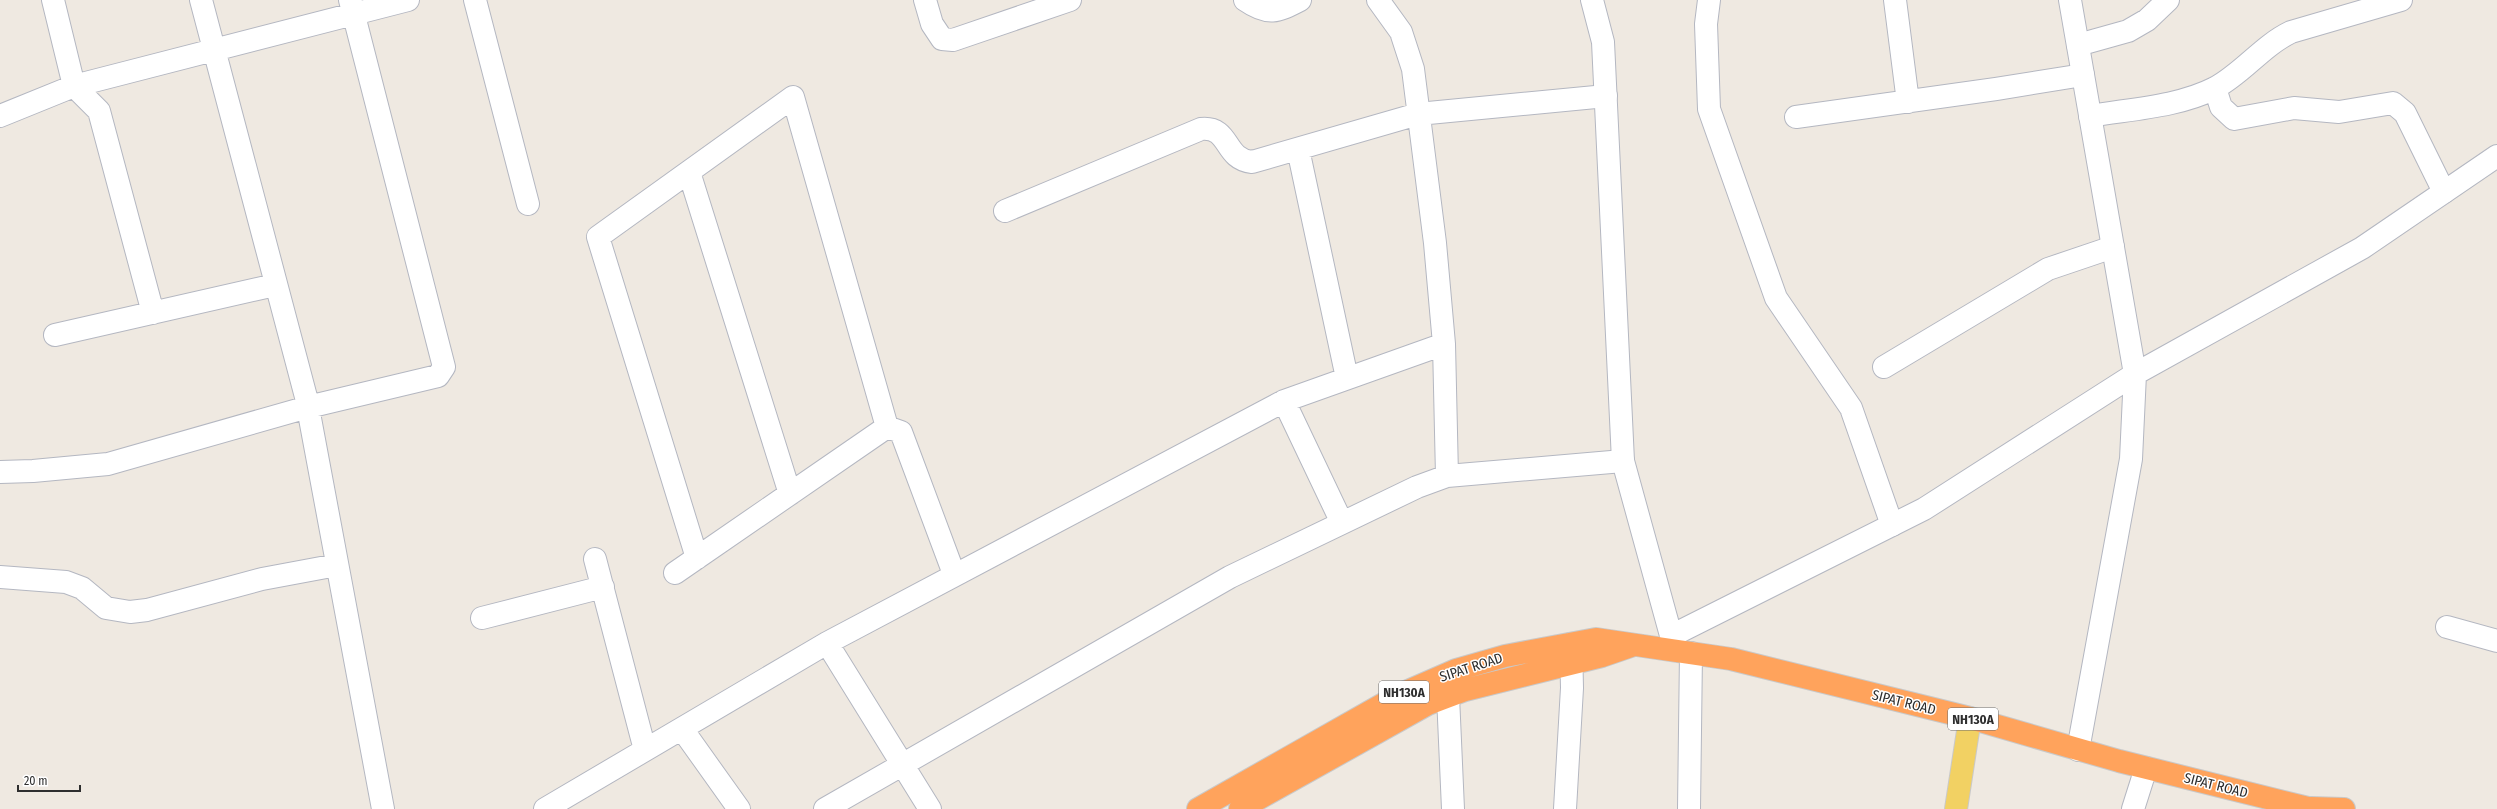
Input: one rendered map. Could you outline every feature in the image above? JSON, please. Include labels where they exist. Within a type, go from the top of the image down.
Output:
[{"type":"highway","name":"SIPAT ROAD","points":[[1198,809],[1401,694],[1446,685],[1572,653],[1602,656],[1632,646],[1679,647],[1970,718],[2078,750],[2312,809],[2344,809]]},
{"type":"highway","name":"SIPAT ROAD","points":[[1240,809],[1428,704],[1446,685]]},
{"type":"main road","points":[[1956,809],[1970,718]]},
{"type":"street","points":[[53,0],[74,86],[99,111],[153,313]]},
{"type":"street","points":[[201,0],[212,49],[308,407],[383,809]]},
{"type":"street","points":[[0,116],[74,86],[212,49],[352,7],[408,0]]},
{"type":"street","points":[[475,0],[528,204]]},
{"type":"street","points":[[925,0],[936,33],[942,39],[953,40],[1064,1]]},
{"type":"street","points":[[1245,0],[1266,12],[1275,11],[1300,0]]},
{"type":"street","points":[[1378,0],[1401,32],[1414,69],[1418,114],[1435,243],[1444,344],[1447,476]]},
{"type":"street","points":[[1592,0],[1603,42],[1623,461],[1679,647],[1689,809]]},
{"type":"street","points":[[1708,0],[1706,24],[1709,109],[1776,298],[1850,408],[1892,525]]},
{"type":"street","points":[[1895,0],[1908,102]]},
{"type":"street","points":[[2070,0],[2135,374],[2131,459],[2078,750]]},
{"type":"street","points":[[2078,45],[2128,31],[2147,20],[2168,0]]},
{"type":"street","points":[[2090,116],[2179,100],[2215,88],[2236,75],[2280,38],[2291,32],[2401,0]]},
{"type":"street","points":[[0,472],[33,471],[108,464],[308,407],[438,376],[444,367],[352,7]]},
{"type":"street","points":[[1796,117],[1908,102],[2083,75]]},
{"type":"street","points":[[2215,88],[2221,107],[2234,119],[2294,108],[2339,112],[2393,103],[2405,113],[2444,192]]},
{"type":"street","points":[[1005,211],[1201,129],[1211,128],[1217,130],[1233,154],[1242,161],[1252,162],[1418,114],[1606,96]]},
{"type":"street","points":[[697,558],[598,237],[793,97],[887,427]]},
{"type":"street","points":[[1298,149],[1347,378]]},
{"type":"street","points":[[1679,647],[1892,525],[1924,509],[2135,374],[2362,248],[2497,156]]},
{"type":"street","points":[[689,172],[790,494]]},
{"type":"street","points":[[1884,366],[2048,269],[2113,247]]},
{"type":"street","points":[[55,335],[276,285]]},
{"type":"street","points":[[545,809],[827,643],[954,574],[1284,401],[1444,344]]},
{"type":"street","points":[[1284,401],[1342,523]]},
{"type":"street","points":[[675,573],[887,427]]},
{"type":"street","points":[[887,427],[901,432],[954,574]]},
{"type":"street","points":[[825,809],[1230,577],[1417,486],[1447,476],[1623,461]]},
{"type":"street","points":[[595,559],[645,750]]},
{"type":"street","points":[[0,577],[66,582],[82,588],[106,608],[130,612],[147,610],[262,579],[337,565]]},
{"type":"street","points":[[482,618],[603,587]]},
{"type":"street","points":[[2447,627],[2497,641]]},
{"type":"street","points":[[827,643],[930,809]]},
{"type":"street","points":[[1565,809],[1572,653]]},
{"type":"street","points":[[1446,685],[1453,809]]},
{"type":"street","points":[[682,729],[739,809]]},
{"type":"street","points":[[2133,809],[2146,768]]}]
